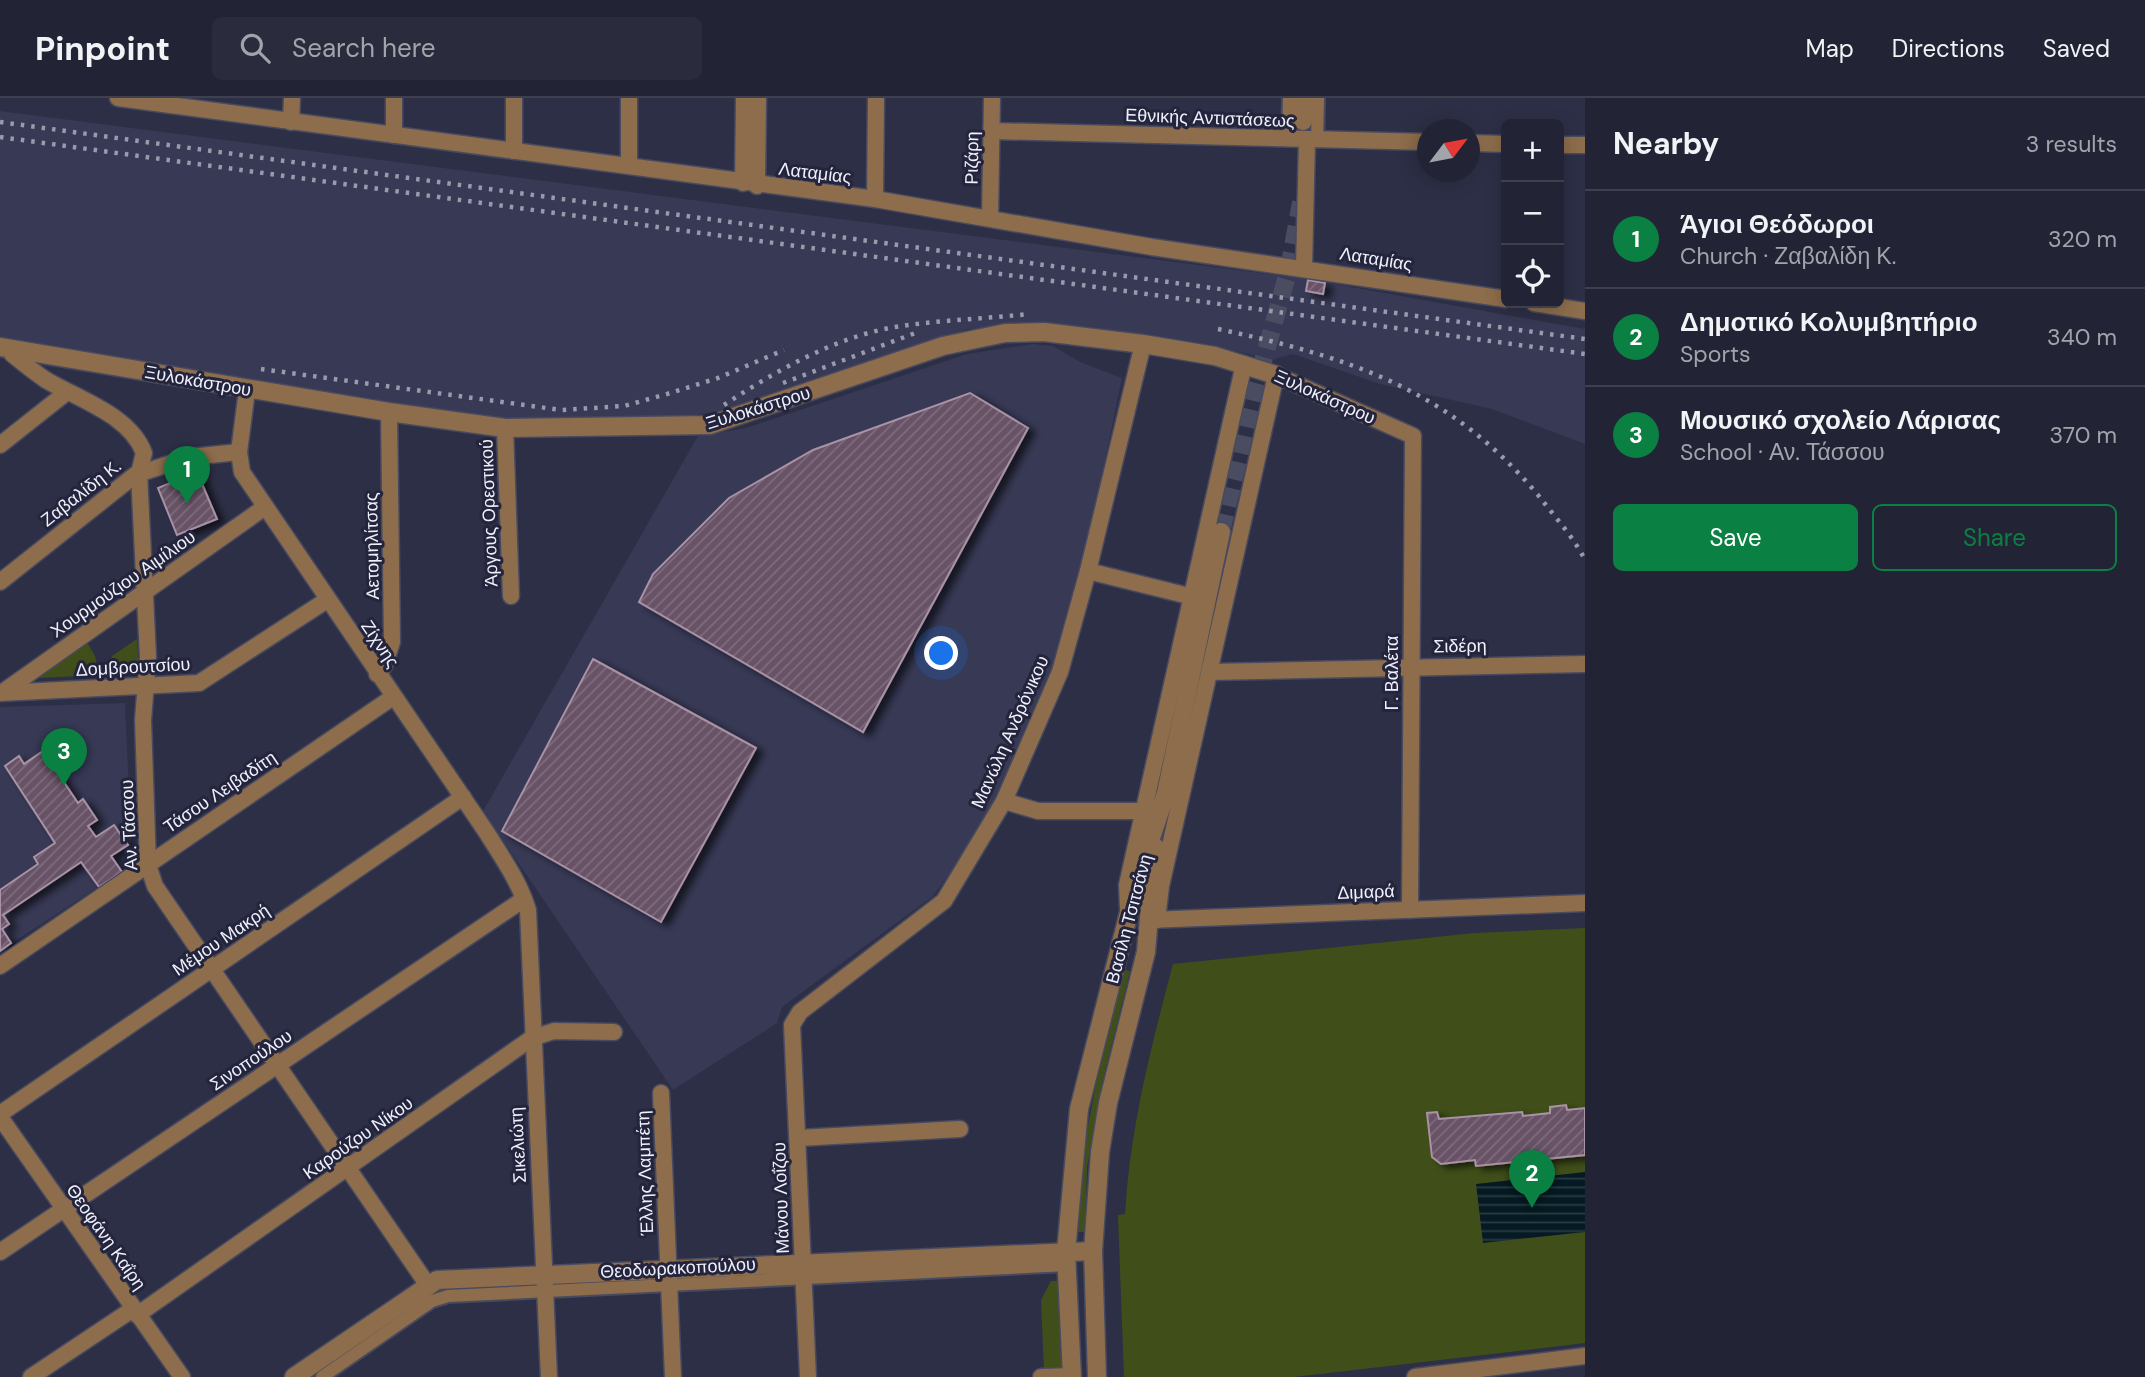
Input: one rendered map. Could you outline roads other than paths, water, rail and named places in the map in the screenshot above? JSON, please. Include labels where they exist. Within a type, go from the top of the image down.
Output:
[{"type":"street","name":"Λαταμίας","points":[[118,98],[188,104],[291,122],[875,199],[1152,247],[1304,267],[1501,298]]},
{"type":"street","points":[[291,122],[292,98]]},
{"type":"street","points":[[394,98],[394,135]]},
{"type":"street","points":[[514,98],[514,151]]},
{"type":"street","points":[[629,98],[629,165]]},
{"type":"street","points":[[744,98],[750,184]]},
{"type":"street","points":[[750,184],[758,98]]},
{"type":"street","points":[[875,199],[876,98]]},
{"type":"street","name":"Ριζάρη","points":[[990,218],[992,98]]},
{"type":"street","points":[[1288,140],[1289,98]]},
{"type":"street","points":[[1303,98],[1303,121]]},
{"type":"street","points":[[1304,267],[1312,140],[1318,98]]},
{"type":"street","name":"Εθνικής Αντιστάσεως","points":[[992,131],[1417,142]]},
{"type":"street","points":[[1480,143],[1501,144]]},
{"type":"street","points":[[1564,145],[1585,145]]},
{"type":"street","points":[[1564,308],[1585,311]]},
{"type":"street","name":"Ξυλοκάστρου","points":[[6,353],[505,428],[710,425],[943,346],[1005,333],[1044,332],[1143,344],[1244,364],[1276,375],[1413,436]]},
{"type":"street","name":"Μανώλη Ανδρόνικου","points":[[795,1018],[944,901],[1003,802],[1060,672],[1088,571],[1143,344]]},
{"type":"street","name":"Αν. Τάσσου","points":[[6,353],[111,417],[135,436],[145,456],[139,473],[146,590],[144,720],[148,865],[158,892],[427,1284]]},
{"type":"street","points":[[1129,914],[1127,885],[1244,364]]},
{"type":"street","name":"Βασίλη Τσιτσάνη","points":[[1097,1377],[1093,1251],[1104,1127],[1276,375]]},
{"type":"street","name":"Ζίχνης","points":[[247,390],[239,452],[242,472],[517,879],[526,905]]},
{"type":"street","points":[[0,446],[67,392]]},
{"type":"street","name":"Αετομηλίτσας","points":[[377,674],[384,666],[392,642],[389,412]]},
{"type":"street","name":"Άργους Ορεστικού","points":[[505,428],[511,596]]},
{"type":"street","name":"Γ. Βαλέτα","points":[[1410,910],[1413,436]]},
{"type":"street","name":"Ζαβαλίδη Κ.","points":[[0,582],[139,473],[202,454],[239,452]]},
{"type":"street","name":"Χουρμούζιου Αιμίλιου","points":[[1,693],[265,507]]},
{"type":"street","points":[[1154,836],[1166,793],[1221,532]]},
{"type":"street","points":[[1088,571],[1193,597]]},
{"type":"street","name":"Δομβρουτσίου","points":[[1,693],[146,687],[205,681],[327,600]]},
{"type":"street","name":"Σιδέρη","points":[[1210,672],[1585,664]]},
{"type":"street","name":"Τάσου Λειβαδίτη","points":[[0,966],[393,698]]},
{"type":"street","name":"Μέμου Μακρή","points":[[0,1115],[463,797]]},
{"type":"street","points":[[1003,802],[1038,811],[1143,811]]},
{"type":"street","name":"Βασίλη Τσιτσάνη","points":[[1152,920],[1154,836]]},
{"type":"street","name":"Βασίλη Τσιτσάνη","points":[[1072,1377],[1067,1258],[1079,1109],[1146,852],[1154,836]]},
{"type":"street","name":"Διμαρά","points":[[1152,920],[1585,903]]},
{"type":"street","name":"Σικελιώτη","points":[[526,905],[548,1377]]},
{"type":"street","name":"Σινοπούλου","points":[[0,1252],[278,1065],[526,905]]},
{"type":"street","name":"Μάνου Λοΐζου","points":[[795,1018],[791,1033],[799,1138],[808,1377]]},
{"type":"street","name":"Καρούζου Νίκου","points":[[41,1374],[348,1169],[532,1038],[554,1031],[614,1032]]},
{"type":"street","name":"Έλλης Λαμπέτη","points":[[661,1093],[673,1377]]},
{"type":"street","name":"Θεοφάνη Καΐρη","points":[[0,1115],[63,1210],[182,1377]]},
{"type":"street","points":[[799,1138],[960,1129]]},
{"type":"street","name":"Θεοδωρακοπούλου","points":[[294,1377],[427,1284],[437,1280],[545,1282],[669,1277],[1067,1258],[1093,1251]]},
{"type":"street","points":[[322,1377],[440,1297],[545,1282]]},
{"type":"street","points":[[1415,1377],[1585,1356]]},
{"type":"street","points":[[1041,1377],[1072,1377]]},
{"type":"tunnel","points":[[1221,532],[1256,386],[1289,269],[1301,202]]},
{"type":"railway","points":[[0,122],[1585,339]]},
{"type":"railway","points":[[0,137],[1585,354]]},
{"type":"railway","points":[[724,405],[803,359],[867,333],[924,323],[1029,314]]},
{"type":"railway","points":[[1218,329],[1311,352],[1353,366],[1432,403],[1469,428],[1504,459],[1557,518],[1585,560]]},
{"type":"railway","points":[[783,383],[918,332]]},
{"type":"railway","points":[[261,369],[561,410],[624,406],[718,378],[784,350]]},
{"type":"place","name":"Άγιοι Θεόδωροι","points":[[187,504]]},
{"type":"place","name":"Μουσικό σχολείο Λάρισας","points":[[64,786]]},
{"type":"place","name":"Δημοτικό Κολυμβητήριο","points":[[1532,1208]]}]
